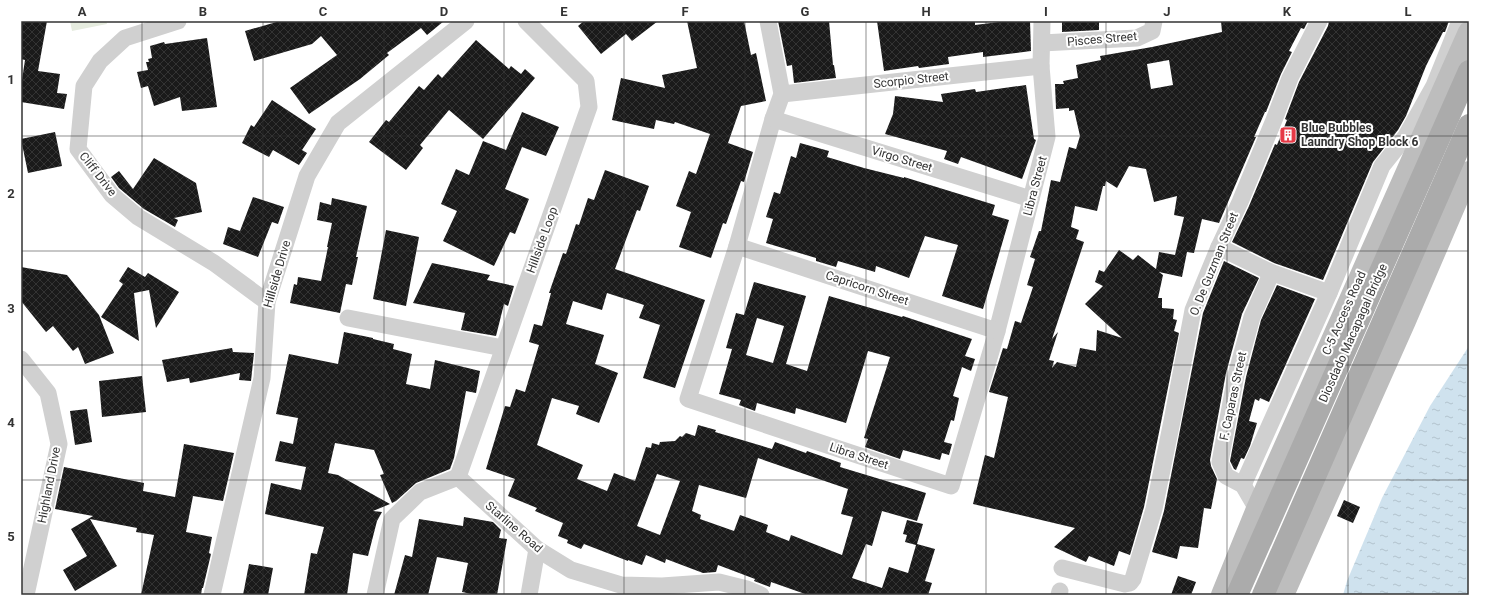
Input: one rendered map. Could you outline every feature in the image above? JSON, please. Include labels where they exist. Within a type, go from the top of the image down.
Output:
[{"type":"main road","name":"Diosdado Macapagal Bridge","points":[[1237,595],[1469,72]]},
{"type":"main road","name":"Diosdado Macapagal Bridge","points":[[1263,595],[1469,125]]},
{"type":"street","name":"Cliff Drive","points":[[178,21],[124,38],[100,61],[84,86],[78,149],[112,195],[138,217],[214,263],[267,302]]},
{"type":"street","name":"Hillside Drive","points":[[212,595],[262,378],[267,302],[307,176],[338,123],[466,21]]},
{"type":"street","name":"Hillside Loop","points":[[458,477],[589,108],[586,81],[526,21]]},
{"type":"street","points":[[768,21],[782,94]]},
{"type":"street","name":"Libra Street","points":[[782,94],[773,119],[737,246],[688,399],[950,486],[997,331],[1048,136],[1041,66],[1042,21]]},
{"type":"street","name":"Pisces Street","points":[[1042,43],[1137,38],[1152,31],[1154,21]]},
{"type":"street","name":"O. De Guzman Street","points":[[1062,568],[1125,584],[1130,583],[1133,579],[1154,509],[1193,310],[1219,247],[1240,202],[1290,78],[1319,21]]},
{"type":"street","points":[[1257,509],[1243,485],[1329,293],[1382,166],[1406,136],[1434,86],[1460,21]]},
{"type":"street","name":"C-5 Access Road","points":[[1222,595],[1257,509],[1469,32]]},
{"type":"street","name":"Scorpio Street","points":[[782,94],[1041,66]]},
{"type":"street","name":"Virgo Street","points":[[773,119],[1031,199]]},
{"type":"street","points":[[1283,595],[1405,321],[1469,172]]},
{"type":"street","name":"Capricorn Street","points":[[737,246],[997,331]]},
{"type":"street","points":[[1219,247],[1270,272],[1329,293]]},
{"type":"street","name":"F. Caparas Street","points":[[1243,485],[1226,476],[1220,462],[1236,375],[1252,317],[1268,281],[1270,272]]},
{"type":"street","points":[[348,318],[504,348]]},
{"type":"street","name":"Highland Drive","points":[[21,359],[48,393],[58,444],[26,595]]},
{"type":"street","points":[[375,595],[392,519],[420,492],[458,477]]},
{"type":"street","name":"Starline Road","points":[[458,477],[537,549],[571,570],[622,585],[662,590],[719,582],[747,589],[761,595]]},
{"type":"street","points":[[529,595],[537,549]]},
{"type":"shaded area","points":[[70,21],[106,21],[107,24],[72,31]]},
{"type":"water","points":[[1469,346],[1469,595],[1343,595],[1347,581],[1382,498],[1430,406]]},
{"type":"building","points":[[21,21],[47,21],[38,71],[60,74],[57,93],[67,94],[64,109],[21,102],[21,86],[25,60],[21,59]]},
{"type":"building","points":[[280,21],[444,21],[427,35],[421,28],[387,53],[389,55],[360,79],[309,114],[290,88],[337,55],[321,36],[312,44],[254,61],[245,31]]},
{"type":"building","points":[[584,21],[658,21],[632,41],[626,34],[601,54],[578,26]]},
{"type":"building","points":[[687,21],[744,21],[751,55],[756,53],[766,101],[741,106],[728,143],[753,152],[744,182],[741,181],[726,224],[723,223],[711,258],[679,247],[691,212],[676,206],[689,171],[696,174],[710,134],[675,122],[674,124],[656,120],[654,129],[612,120],[621,78],[665,88],[662,75],[697,68]]},
{"type":"building","points":[[778,21],[829,21],[833,65],[836,78],[794,83],[792,65],[787,66]]},
{"type":"building","points":[[877,21],[975,21],[975,25],[1007,21],[1030,21],[1031,51],[983,57],[983,52],[948,57],[949,64],[919,68],[918,66],[884,71]]},
{"type":"building","points":[[1062,21],[1099,21],[1099,30],[1062,32]]},
{"type":"building","points":[[1221,21],[1308,21],[1304,29],[1301,28],[1289,51],[1292,52],[1254,137],[1256,137],[1219,223],[1202,219],[1194,253],[1187,252],[1182,277],[1159,272],[1163,275],[1158,298],[1162,298],[1162,308],[1174,309],[1173,319],[1177,320],[1174,331],[1179,333],[1144,507],[1130,555],[1119,551],[1114,566],[1089,556],[1086,562],[1054,547],[1075,528],[973,504],[985,455],[994,458],[1008,397],[989,392],[1003,348],[1007,349],[1015,321],[1021,323],[1033,287],[1027,285],[1035,259],[1030,257],[1039,231],[1041,231],[1051,180],[1060,182],[1069,147],[1076,149],[1080,136],[1074,110],[1069,111],[1069,108],[1056,109],[1055,84],[1064,84],[1063,81],[1078,78],[1076,65],[1101,60],[1100,56],[1152,47],[1222,32]],"holes":[[[1169,60],[1173,85],[1151,89],[1147,64]],[[1129,166],[1146,169],[1154,202],[1177,196],[1174,215],[1184,217],[1175,255],[1159,252],[1156,269],[1138,255],[1133,260],[1119,250],[1104,272],[1099,270],[1095,282],[1103,286],[1085,304],[1122,338],[1097,330],[1096,351],[1080,348],[1076,367],[1057,362],[1052,368],[1054,361],[1049,360],[1058,332],[1052,339],[1084,242],[1076,239],[1079,230],[1071,227],[1075,206],[1097,211],[1103,186],[1105,186],[1106,181],[1117,188]]]},
{"type":"building","points":[[1329,21],[1449,21],[1445,32],[1443,32],[1426,66],[1406,116],[1398,130],[1373,162],[1323,280],[1274,263],[1232,242],[1275,144],[1277,145],[1299,82],[1328,26]]},
{"type":"building","points":[[207,38],[217,107],[182,111],[180,97],[154,106],[148,86],[141,88],[137,72],[148,70],[146,62],[149,62],[148,59],[152,58],[150,46],[164,42],[165,44]]},
{"type":"building","points":[[476,40],[509,69],[511,66],[521,74],[525,69],[535,78],[483,139],[449,110],[420,145],[423,148],[406,170],[369,142],[386,120],[389,122],[419,86],[424,90],[438,74],[442,78]]},
{"type":"building","points":[[1026,85],[1034,139],[1036,140],[1022,179],[961,157],[958,164],[944,159],[947,151],[885,134],[893,114],[895,96],[943,102],[941,94],[975,89],[976,92]]},
{"type":"building","points":[[272,100],[316,129],[302,150],[307,153],[299,165],[273,150],[269,157],[242,143],[251,125],[254,127]]},
{"type":"building","points":[[522,112],[559,127],[546,156],[522,147],[505,189],[529,199],[515,234],[510,232],[494,266],[443,241],[457,211],[441,204],[456,169],[469,175],[483,141],[506,150]]},
{"type":"building","points":[[55,132],[62,166],[28,173],[21,139]]},
{"type":"building","points":[[800,143],[829,151],[827,157],[864,168],[904,177],[995,205],[992,215],[1009,220],[983,309],[942,296],[958,245],[925,236],[909,278],[876,266],[875,272],[838,261],[836,267],[816,261],[816,258],[766,243],[773,219],[766,217],[774,192],[780,194],[791,156],[796,158]]},
{"type":"building","points":[[154,158],[196,183],[202,212],[174,218],[178,220],[175,227],[144,209],[119,188],[111,177],[119,171],[133,189]]},
{"type":"building","points":[[605,170],[649,186],[640,211],[637,210],[615,269],[705,300],[675,388],[643,378],[660,325],[639,318],[644,305],[607,293],[602,310],[573,301],[566,324],[604,335],[595,364],[618,373],[599,423],[576,414],[579,406],[552,398],[537,445],[583,465],[577,479],[607,491],[614,473],[635,481],[646,447],[651,448],[652,443],[659,445],[660,442],[675,441],[686,433],[695,436],[698,425],[716,430],[715,432],[772,449],[775,442],[806,453],[807,451],[841,463],[840,467],[926,493],[917,521],[882,511],[872,546],[866,544],[852,578],[882,588],[889,567],[908,573],[916,545],[905,542],[907,535],[903,534],[907,520],[923,524],[917,544],[935,549],[925,581],[932,583],[928,595],[808,595],[771,582],[770,587],[754,581],[755,579],[718,565],[716,572],[703,573],[666,559],[665,563],[646,555],[642,565],[584,544],[581,549],[567,543],[568,540],[558,536],[563,523],[535,511],[537,508],[508,496],[515,479],[486,469],[505,406],[510,407],[516,389],[525,392],[539,345],[529,342],[534,324],[542,326],[551,293],[549,293],[563,253],[566,254],[576,224],[579,225],[588,198],[594,200]],"holes":[[[758,458],[848,489],[841,514],[853,517],[842,555],[791,535],[789,541],[766,532],[768,525],[740,515],[734,531],[700,519],[701,515],[692,511],[699,485],[746,498]],[[657,474],[680,481],[660,535],[637,526]]]},
{"type":"building","points":[[253,197],[284,207],[278,224],[272,222],[258,257],[223,244],[228,227],[240,231]]},
{"type":"building","points":[[332,198],[367,206],[356,257],[358,257],[352,285],[346,284],[340,313],[290,303],[294,284],[297,285],[298,277],[321,281],[332,223],[317,220],[320,202],[331,205]]},
{"type":"building","points":[[386,230],[419,237],[406,306],[373,299]]},
{"type":"building","points":[[1224,261],[1259,278],[1242,314],[1226,373],[1210,460],[1217,479],[1211,509],[1204,508],[1198,548],[1180,546],[1177,559],[1152,552],[1164,511],[1203,313]]},
{"type":"building","points":[[432,263],[490,275],[487,280],[514,286],[508,306],[504,304],[496,336],[461,330],[465,313],[413,303]]},
{"type":"building","points":[[21,267],[67,275],[99,315],[114,353],[85,364],[78,347],[73,351],[53,326],[46,332],[21,301]]},
{"type":"building","points":[[128,267],[145,277],[148,273],[179,292],[156,328],[149,290],[134,293],[139,341],[101,317],[123,284],[119,281]]},
{"type":"building","points":[[754,282],[806,296],[786,364],[807,371],[829,296],[902,317],[903,316],[972,339],[965,356],[975,359],[971,371],[962,367],[953,396],[959,398],[954,421],[951,420],[944,442],[952,444],[949,455],[942,453],[940,460],[903,450],[900,459],[865,447],[868,439],[864,438],[890,357],[868,351],[846,423],[796,408],[795,414],[757,403],[755,411],[739,405],[741,400],[719,394],[732,349],[726,348],[736,313],[744,315]],"holes":[[[757,318],[784,326],[773,363],[746,355]]]},
{"type":"building","points":[[1277,285],[1315,299],[1269,402],[1260,398],[1259,401],[1255,399],[1249,421],[1257,423],[1250,446],[1244,459],[1241,458],[1236,470],[1230,461],[1246,377],[1261,320]]},
{"type":"building","points":[[344,332],[394,344],[393,349],[412,354],[406,384],[430,389],[435,360],[480,371],[476,393],[466,391],[454,458],[450,469],[416,483],[392,503],[380,475],[384,474],[374,450],[335,443],[328,473],[338,475],[390,504],[373,511],[382,512],[377,521],[368,556],[353,553],[347,595],[304,595],[311,553],[317,554],[324,527],[265,514],[271,483],[301,490],[306,467],[275,461],[280,441],[293,444],[298,418],[276,414],[289,354],[338,364]]},
{"type":"building","points":[[232,348],[233,352],[254,353],[251,381],[239,380],[240,373],[190,383],[189,378],[167,382],[162,360]]},
{"type":"building","points":[[142,376],[146,412],[102,417],[99,381]]},
{"type":"building","points":[[87,409],[92,442],[75,445],[70,411]]},
{"type":"building","points":[[184,444],[234,453],[223,501],[193,496],[186,532],[212,537],[209,553],[211,554],[201,595],[141,595],[154,535],[136,532],[137,528],[90,519],[117,566],[75,591],[63,570],[87,556],[71,529],[93,516],[55,509],[64,467],[144,483],[143,491],[175,497]]},
{"type":"building","points":[[1344,500],[1360,507],[1353,523],[1337,516]]},
{"type":"building","points":[[464,517],[493,522],[501,530],[499,538],[507,539],[497,595],[476,595],[462,592],[468,563],[437,557],[428,595],[394,595],[405,555],[412,557],[419,519],[463,526]]},
{"type":"building","points":[[249,564],[273,568],[268,595],[243,595]]},
{"type":"building","points":[[1178,576],[1196,582],[1191,595],[1171,595]]},
{"type":"place","name":"Blue Bubbles Laundry Shop Block 6","points":[[1288,135]]}]
